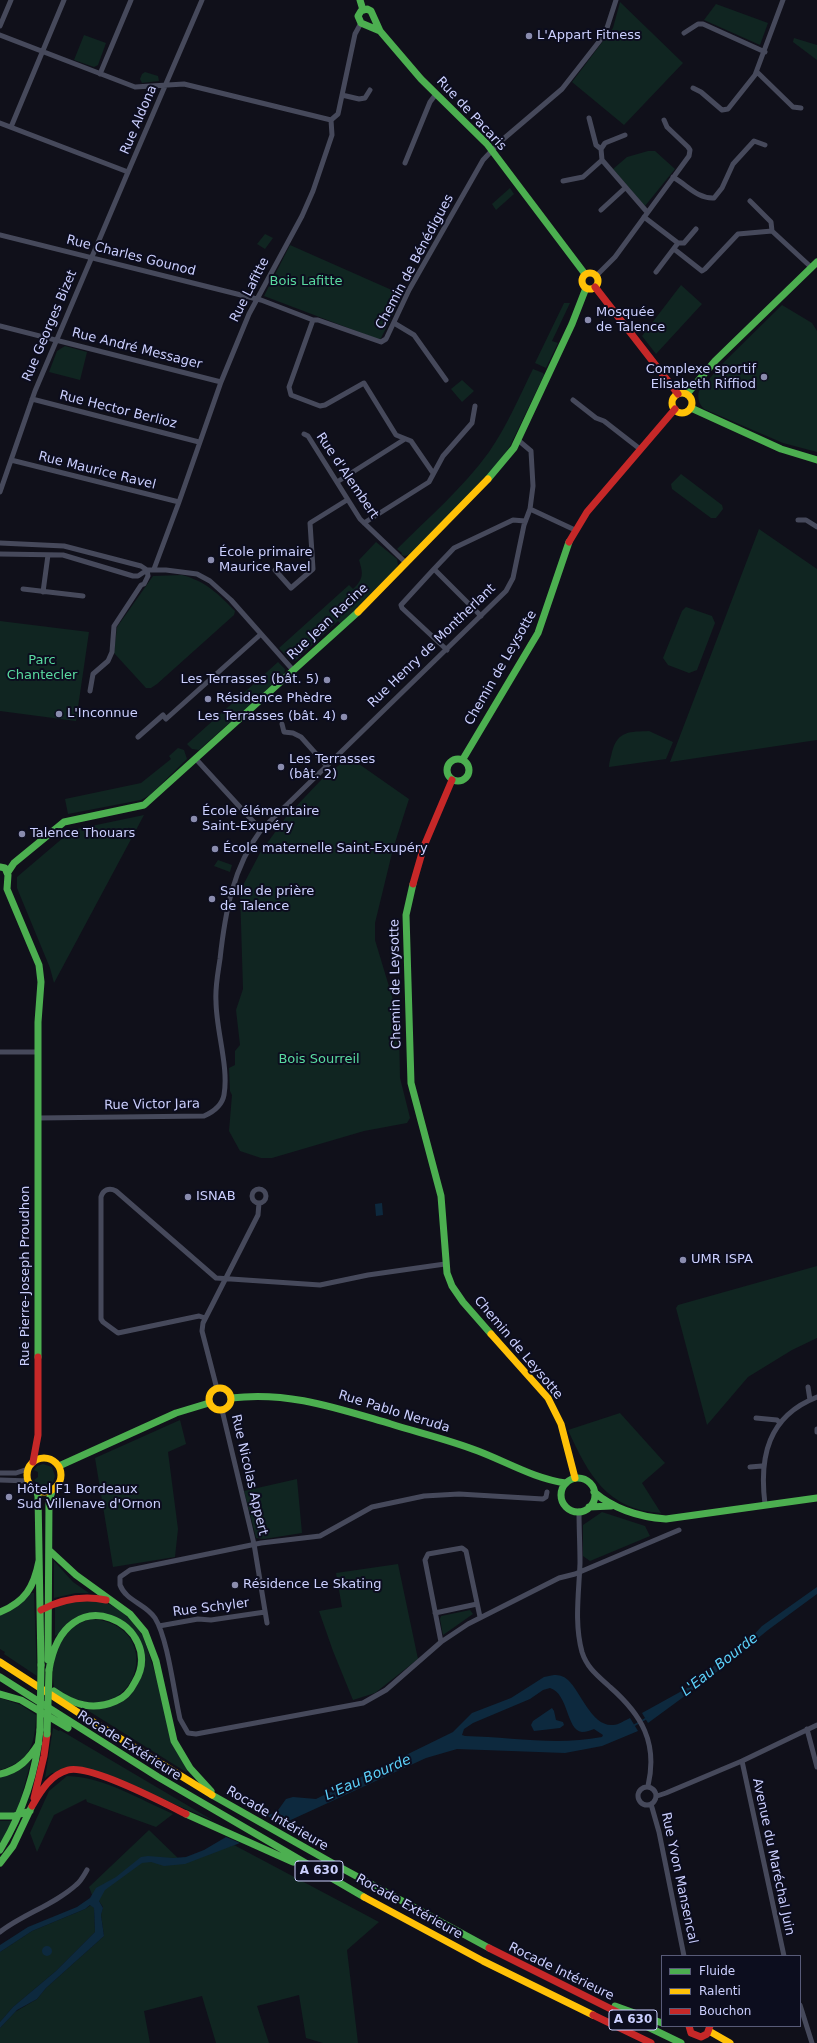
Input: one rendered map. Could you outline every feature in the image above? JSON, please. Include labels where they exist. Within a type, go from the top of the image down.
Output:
[{"type":"main road","points":[[360,0],[363,10]]},
{"type":"main road","points":[[363,10],[371,11],[374,16],[372,23],[363,24],[358,16],[363,10]]},
{"type":"main road","name":"Rue de Pacaris","points":[[374,16],[380,31],[436,94],[492,151],[585,274]]},
{"type":"main road","name":"Rue de Pacaris","points":[[363,24],[380,31]]},
{"type":"main road","points":[[678,394],[688,394],[725,350],[814,265]]},
{"type":"main road","points":[[586,288],[582,282],[582,277],[585,274],[592,273],[596,276],[597,283],[595,287]]},
{"type":"main road","points":[[586,288],[590,289],[595,287]]},
{"type":"main road","points":[[595,287],[678,394]]},
{"type":"main road","points":[[518,440],[572,324],[586,288]]},
{"type":"main road","points":[[678,394],[673,402],[675,408],[682,412],[691,408],[781,449],[817,460]]},
{"type":"main road","points":[[688,394],[692,402],[691,408]]},
{"type":"main road","name":"Chemin de Leysotte","points":[[463,760],[539,630],[554,594],[575,530],[583,517],[675,408]]},
{"type":"main road","name":"Rue Jean Racine","points":[[5,871],[64,822],[140,807],[352,618],[495,472],[509,455],[518,440]]},
{"type":"main road","points":[[456,759],[463,760],[468,765],[468,776],[459,781],[452,780],[448,775],[448,765],[456,759]]},
{"type":"main road","name":"Chemin de Leysotte","points":[[452,780],[426,844],[411,889],[406,915],[411,1076],[421,1122],[425,1150],[438,1201],[445,1264],[452,1286],[459,1297],[552,1404],[561,1424],[575,1478]]},
{"type":"main road","points":[[5,871],[0,882],[7,889]]},
{"type":"main road","points":[[5,871],[7,889]]},
{"type":"main road","name":"Rue Pierre-Joseph Proudhon","points":[[7,889],[39,965],[41,976],[41,990],[38,1005],[38,1435],[33,1462]]},
{"type":"main road","points":[[217,1389],[226,1391],[231,1398],[230,1404],[222,1410],[213,1408],[209,1403],[211,1393],[217,1389]]},
{"type":"main road","name":"Rue Pablo Neruda","points":[[231,1398],[271,1394],[313,1400],[464,1446],[509,1462],[546,1479],[566,1483]]},
{"type":"main road","points":[[59,1466],[176,1414],[209,1403]]},
{"type":"main road","name":"Rue Pierre-Joseph Proudhon","points":[[38,1435],[42,1450],[50,1459]]},
{"type":"main road","points":[[0,1816],[21,1814],[31,1809],[44,1756],[47,1734],[49,1670],[49,1500],[53,1489],[60,1481],[59,1466],[50,1459],[41,1458],[33,1462],[28,1469],[29,1481],[36,1489],[38,1496],[41,1610],[39,1743],[32,1783],[21,1814],[0,1850]]},
{"type":"main road","points":[[613,1507],[594,1492],[589,1482],[580,1478],[575,1478],[566,1483],[561,1495],[566,1507],[579,1512],[589,1507],[600,1505],[613,1507],[646,1518],[666,1520],[765,1504],[817,1498]]},
{"type":"main road","name":"Rue Pablo Neruda","points":[[546,1479],[561,1495]]},
{"type":"main road","points":[[36,1489],[44,1491],[53,1489]]},
{"type":"main road","points":[[589,1507],[592,1503],[594,1492]]},
{"type":"main road","points":[[50,1551],[71,1574],[131,1615],[145,1632],[154,1657],[174,1741],[183,1761],[192,1773],[223,1803]]},
{"type":"main road","points":[[0,1612],[11,1609],[22,1602],[36,1578],[39,1561]]},
{"type":"main road","points":[[41,1610],[49,1605],[77,1597],[97,1598],[113,1602]]},
{"type":"main road","points":[[0,1662],[73,1702],[83,1706],[98,1706],[117,1702],[133,1688],[140,1671],[140,1650],[135,1637],[124,1626],[104,1616],[89,1616],[73,1622],[58,1636],[51,1652],[49,1670]]},
{"type":"main road","name":"Rocade Intérieure","points":[[0,1662],[76,1712],[223,1803],[297,1846],[432,1920],[585,1998],[681,2043]]},
{"type":"main road","name":"Rocade Extérieure","points":[[0,1677],[177,1790],[346,1886],[476,1957],[591,2015],[651,2043]]},
{"type":"main road","points":[[0,1694],[21,1700],[177,1790]]},
{"type":"main road","points":[[0,1774],[21,1766],[39,1743]]},
{"type":"main road","points":[[0,1863],[13,1846],[31,1809],[47,1782],[62,1772],[76,1770],[93,1773],[346,1886]]},
{"type":"main road","points":[[585,1998],[618,2007],[661,2023]]},
{"type":"main road","points":[[689,2027],[691,2034],[697,2037],[704,2036],[709,2029],[730,2043]]},
{"type":"street","points":[[0,26],[11,0]]},
{"type":"street","points":[[11,127],[64,0]]},
{"type":"street","points":[[100,74],[130,0]]},
{"type":"street","points":[[0,35],[135,87],[165,85],[202,0]]},
{"type":"street","name":"Chemin de Bénédigues","points":[[313,320],[318,320],[381,342],[386,339],[410,290],[479,168],[492,151],[562,89],[605,34],[616,0]]},
{"type":"street","points":[[694,88],[725,111],[739,98],[757,72],[783,0]]},
{"type":"street","name":"Rue Lafitte","points":[[154,569],[221,382],[256,299],[302,216],[313,191],[332,135],[331,120],[338,114],[355,34],[363,24]]},
{"type":"street","points":[[684,33],[698,24],[703,24],[765,52]]},
{"type":"street","points":[[757,72],[793,107],[801,108]]},
{"type":"street","name":"Rue Aldona","points":[[0,123],[128,172],[165,85],[177,83],[189,85],[331,120]]},
{"type":"street","points":[[342,95],[359,99],[364,98],[370,90]]},
{"type":"street","points":[[405,162],[430,102],[436,94]]},
{"type":"street","points":[[589,118],[596,145],[601,149]]},
{"type":"street","points":[[596,276],[615,257],[689,156],[690,150],[667,127],[664,120]]},
{"type":"street","points":[[625,135],[605,142],[601,149],[602,160],[646,215],[678,243],[684,243],[696,229]]},
{"type":"street","points":[[673,177],[694,192],[709,198],[714,198],[722,188],[733,164],[754,141],[765,146]]},
{"type":"street","points":[[563,181],[583,177],[602,160]]},
{"type":"street","name":"Rue Georges Bizet","points":[[0,492],[32,399],[128,172]]},
{"type":"street","points":[[601,210],[624,188]]},
{"type":"street","points":[[750,202],[771,222],[772,231]]},
{"type":"street","points":[[674,249],[702,271],[738,234],[772,231],[814,265]]},
{"type":"street","name":"Rue Charles Gounod","points":[[0,235],[256,299],[313,320]]},
{"type":"street","points":[[656,272],[678,243]]},
{"type":"street","points":[[313,320],[289,387],[291,394],[320,406],[326,405],[364,383],[396,435],[405,440],[411,441],[433,473]]},
{"type":"street","points":[[394,323],[414,335],[446,380]]},
{"type":"street","name":"Rue André Messager","points":[[0,326],[221,382]]},
{"type":"street","name":"Rue Hector Berlioz","points":[[32,399],[199,442]]},
{"type":"street","points":[[573,400],[596,418],[604,421],[640,449]]},
{"type":"street","points":[[364,523],[429,482],[443,456],[472,423],[474,406]]},
{"type":"street","name":"Rue d'Alembert","points":[[304,434],[308,436],[347,500],[364,523],[406,564]]},
{"type":"street","points":[[337,482],[405,440]]},
{"type":"street","name":"Rue Henry de Montherlant","points":[[230,896],[240,866],[261,830],[326,765],[447,650],[506,591],[512,582],[525,522],[530,509],[533,486],[532,455],[528,446],[518,440]]},
{"type":"street","name":"Rue Maurice Ravel","points":[[11,460],[179,502]]},
{"type":"street","points":[[275,570],[291,588],[313,569],[310,523],[347,500]]},
{"type":"street","points":[[530,509],[575,530]]},
{"type":"street","points":[[447,650],[402,608],[401,604],[454,548],[513,520],[525,522]]},
{"type":"street","points":[[798,520],[806,520],[817,527]]},
{"type":"street","points":[[0,543],[76,548],[141,566],[147,570],[148,576],[144,584],[141,585],[114,626],[112,652],[108,661],[93,674],[90,691]]},
{"type":"street","points":[[0,554],[63,555],[125,574],[138,576],[147,570],[154,569],[182,571],[197,574],[210,581],[231,600],[293,670]]},
{"type":"street","points":[[43,592],[48,555]]},
{"type":"street","points":[[434,570],[481,616]]},
{"type":"street","points":[[138,576],[141,585]]},
{"type":"street","points":[[23,590],[83,596]]},
{"type":"street","points":[[138,736],[162,715],[166,719],[261,634]]},
{"type":"street","points":[[282,724],[284,732],[293,733],[301,737],[326,765]]},
{"type":"street","points":[[195,758],[261,830]]},
{"type":"street","name":"Rue Victor Jara","points":[[38,1118],[204,1116],[217,1109],[224,1097],[225,1083],[216,1001],[222,939],[230,896]]},
{"type":"street","points":[[0,1052],[38,1052]]},
{"type":"street","points":[[205,1318],[199,1316],[118,1333],[103,1322],[101,1318],[101,1197],[108,1190],[116,1191],[212,1276],[225,1279],[320,1285],[368,1275],[445,1264]]},
{"type":"street","points":[[217,1389],[202,1330],[205,1318],[258,1215],[258,1203]]},
{"type":"street","points":[[808,1387],[810,1400]]},
{"type":"street","points":[[765,1504],[762,1466],[768,1445],[780,1423],[798,1407],[817,1397]]},
{"type":"street","name":"Rue Nicolas Appert","points":[[222,1410],[254,1544],[267,1623]]},
{"type":"street","points":[[756,1418],[777,1420],[780,1423]]},
{"type":"street","points":[[750,1467],[762,1466]]},
{"type":"street","points":[[0,1473],[16,1473],[28,1469]]},
{"type":"street","points":[[0,1480],[29,1481]]},
{"type":"street","points":[[547,1492],[546,1497],[543,1499],[459,1494],[424,1496],[372,1507],[320,1536],[254,1544],[126,1571],[119,1581],[121,1588],[128,1596],[150,1612],[159,1626],[180,1719],[184,1728],[193,1735],[363,1703],[386,1690],[441,1642],[480,1617],[558,1578],[579,1571],[679,1530]]},
{"type":"street","points":[[579,1512],[578,1621],[583,1653],[592,1670],[634,1711],[645,1731],[651,1752],[652,1762],[648,1786]]},
{"type":"street","points":[[441,1642],[425,1560],[428,1554],[462,1548],[466,1551],[480,1617]]},
{"type":"street","points":[[435,1613],[477,1604]]},
{"type":"street","name":"Rue Schyler","points":[[159,1626],[198,1619],[211,1620],[265,1612]]},
{"type":"street","points":[[648,1786],[640,1790],[638,1799],[642,1804],[651,1804],[655,1801],[657,1796],[742,1762],[817,1725]]},
{"type":"street","points":[[808,1729],[817,1766]]},
{"type":"street","name":"Avenue du Maréchal Juin","points":[[742,1762],[784,1955]]},
{"type":"street","points":[[648,1786],[653,1788],[657,1796]]},
{"type":"street","name":"Rue Yvon Mansencal","points":[[651,1804],[659,1832],[684,1955]]},
{"type":"street","points":[[0,1932],[16,1920],[67,1892],[77,1884],[87,1870]]},
{"type":"street","points":[[801,2008],[812,2043]]},
{"type":"green space","points":[[620,2],[683,63],[624,125],[572,82],[613,28]]},
{"type":"green space","points":[[716,4],[768,23],[760,45],[704,20]]},
{"type":"green space","points":[[84,35],[106,43],[98,65],[94,67],[74,60]]},
{"type":"green space","points":[[794,38],[817,45],[817,60],[793,42]]},
{"type":"green space","points":[[145,72],[158,76],[159,81],[142,83],[140,79],[142,74]]},
{"type":"green space","points":[[648,151],[655,151],[675,169],[645,206],[613,169],[627,157]]},
{"type":"green space","points":[[510,188],[514,194],[496,210],[492,204]]},
{"type":"green space","points":[[265,234],[273,238],[265,249],[257,244]]},
{"type":"green space","name":"Bois Lafitte","points":[[290,245],[403,295],[380,340],[264,296]]},
{"type":"green space","points":[[681,285],[702,304],[656,354],[642,336]]},
{"type":"green space","points":[[564,303],[570,303],[552,341],[558,343],[546,368],[535,363]]},
{"type":"green space","name":"Complexe sportif Elisabeth Riffiod","points":[[782,305],[812,323],[817,331],[817,452],[783,443],[704,409],[699,401],[699,391],[722,364]]},
{"type":"green space","points":[[65,346],[87,352],[80,380],[49,372],[57,351]]},
{"type":"green space","points":[[533,369],[543,373],[544,375],[510,446],[500,461],[411,554],[405,556],[401,555],[402,553],[397,549],[457,490],[489,452],[507,422]]},
{"type":"green space","points":[[462,380],[474,391],[462,402],[451,389]]},
{"type":"green space","points":[[681,474],[722,505],[723,509],[716,518],[711,518],[672,489],[671,484]]},
{"type":"green space","points":[[759,529],[817,569],[817,740],[670,762]]},
{"type":"green space","points":[[376,542],[397,559],[398,565],[395,570],[341,624],[338,621],[295,661],[290,660],[279,648],[349,585],[353,589],[357,585],[362,576],[359,560]]},
{"type":"green space","points":[[182,575],[198,581],[211,589],[235,611],[234,615],[157,684],[151,688],[146,688],[114,653],[117,627],[153,576]]},
{"type":"green space","points":[[686,607],[712,616],[715,623],[697,670],[689,673],[668,665],[663,658],[682,611]]},
{"type":"green space","name":"Parc Chantecler","points":[[0,621],[89,632],[76,721],[0,711]]},
{"type":"green space","points":[[278,662],[285,669],[284,674],[199,750],[192,749],[187,744]]},
{"type":"green space","points":[[649,731],[673,742],[666,759],[609,767],[612,752],[621,736],[631,732]]},
{"type":"green space","points":[[178,748],[184,750],[187,759],[150,795],[141,800],[68,814],[65,799],[141,783],[171,759],[169,756]]},
{"type":"green space","name":"Bois Sourreil","points":[[349,757],[409,799],[393,849],[375,923],[375,940],[397,1013],[399,1028],[400,1078],[410,1118],[407,1123],[364,1131],[272,1158],[261,1158],[240,1151],[229,1131],[232,1095],[230,1091],[229,1068],[235,1065],[235,1051],[240,1045],[236,1010],[243,989],[240,891],[260,853],[286,817],[322,779]]},
{"type":"green space","points":[[144,815],[54,983],[50,968],[17,888],[17,877],[64,837],[77,829]]},
{"type":"green space","points":[[218,860],[232,865],[230,872],[214,866]]},
{"type":"green space","points":[[817,1266],[817,1338],[792,1350],[748,1377],[707,1425],[676,1308],[678,1305]]},
{"type":"green space","points":[[620,1413],[665,1463],[642,1483],[661,1513],[642,1510],[626,1505],[613,1497],[592,1475],[583,1461],[568,1430]]},
{"type":"green space","points":[[180,1420],[186,1444],[168,1452],[178,1529],[175,1557],[113,1567],[95,1458]]},
{"type":"green space","points":[[43,1464],[52,1467],[55,1476],[53,1482],[44,1487],[38,1485],[34,1480],[38,1477],[38,1472],[34,1470],[37,1466]]},
{"type":"green space","points":[[297,1479],[302,1533],[264,1539],[256,1538],[244,1491]]},
{"type":"green space","points":[[602,1512],[645,1526],[650,1536],[590,1561],[583,1556],[583,1525]]},
{"type":"green space","points":[[54,1561],[73,1582],[89,1593],[76,1593],[54,1598]]},
{"type":"green space","points":[[398,1564],[418,1659],[375,1693],[353,1700],[319,1611],[342,1607],[336,1573]]},
{"type":"green space","points":[[34,1593],[37,1676],[4,1654],[5,1652],[0,1649],[0,1615]]},
{"type":"green space","points":[[70,1601],[94,1601],[108,1604],[126,1615],[143,1636],[187,1771],[186,1772],[87,1710],[135,1688],[139,1640],[99,1613],[55,1636],[55,1605]]},
{"type":"green space","points":[[470,1610],[473,1614],[443,1635],[440,1619],[441,1616]]},
{"type":"green space","points":[[91,1619],[113,1624],[127,1635],[135,1649],[136,1665],[131,1681],[121,1693],[106,1701],[86,1702],[77,1700],[54,1687],[53,1664],[58,1644],[70,1629],[79,1623]]},
{"type":"green space","points":[[0,1698],[21,1705],[36,1715],[34,1735],[29,1750],[19,1762],[0,1770]]},
{"type":"green space","points":[[53,1728],[59,1731],[60,1730],[214,1821],[94,1770],[52,1773],[45,1778]]},
{"type":"green space","points":[[31,1761],[17,1813],[0,1813],[0,1777]]},
{"type":"green space","points":[[67,1776],[81,1777],[108,1785],[173,1814],[156,1827],[87,1802],[86,1799],[54,1815],[37,1852],[30,1833],[49,1791]]},
{"type":"green space","points":[[0,1821],[14,1821],[0,1844]]},
{"type":"green space","points":[[149,1830],[182,1862],[234,1845],[379,1922],[347,1950],[358,2043],[323,2043],[306,2038],[299,1995],[257,2006],[269,2043],[216,2043],[202,1996],[144,2011],[150,2043],[0,2043],[0,2028],[15,2012],[37,1999],[46,1988],[104,1936],[101,1915],[103,1907],[99,1901],[94,1900],[89,1887]]},
{"type":"green space","points":[[91,1905],[94,1908],[95,1932],[56,1971],[13,2007],[0,2022],[0,1952],[32,1931],[85,1909]]},
{"type":"water","points":[[382,1203],[383,1215],[376,1216],[375,1204]]},
{"type":"water","points":[[817,1587],[817,1594],[768,1630],[708,1679],[648,1723],[642,1713],[689,1687],[728,1654],[749,1640],[762,1626]]},
{"type":"water","points":[[556,1675],[566,1679],[573,1685],[593,1715],[599,1720],[606,1724],[615,1725],[630,1718],[638,1731],[602,1746],[565,1753],[457,1749],[426,1758],[282,1824],[266,1815],[276,1813],[286,1799],[293,1797],[316,1799],[453,1732],[472,1713],[511,1698],[544,1677]],"holes":[[[550,1688],[561,1697],[570,1719],[577,1730],[582,1732],[594,1729],[603,1735],[602,1737],[585,1740],[551,1741],[462,1735],[464,1729],[473,1723],[530,1699],[543,1690]]]},
{"type":"water","points":[[552,1708],[556,1720],[563,1722],[564,1725],[560,1728],[534,1731],[531,1725],[533,1721]]},
{"type":"water","points":[[226,1837],[240,1843],[185,1864],[164,1866],[151,1862],[142,1863],[105,1890],[99,1901],[103,1908],[101,1915],[104,1936],[46,1988],[37,1999],[17,2010],[0,2028],[0,2022],[13,2007],[56,1971],[95,1932],[94,1908],[90,1905],[85,1909],[32,1931],[0,1952],[0,1945],[28,1927],[77,1907],[90,1898],[96,1888],[116,1877],[141,1857],[186,1857],[204,1850]]},
{"type":"water","points":[[47,1946],[52,1951],[47,1956],[42,1951]]},
{"type":"waterway","name":"L'Eau Bourde","points":[[633,1726],[647,1718]]},
{"type":"traffic: fast","points":[[360,0],[363,10]]},
{"type":"traffic: fast","points":[[380,31],[361,23],[358,16],[361,11],[367,9],[371,11],[380,31],[421,79],[487,144],[585,274]]},
{"type":"traffic: fast","points":[[687,394],[715,361],[817,262]]},
{"type":"traffic: fast","points":[[488,479],[514,448],[572,324],[586,288]]},
{"type":"traffic: fast","points":[[691,408],[781,449],[817,460]]},
{"type":"traffic: fast","points":[[463,759],[538,633],[569,542]]},
{"type":"traffic: fast","points":[[8,872],[14,863],[64,822],[144,805],[358,612]]},
{"type":"traffic: fast","points":[[454,759],[462,759],[469,766],[469,770],[469,774],[462,781],[454,781],[447,774],[447,766],[454,759]]},
{"type":"traffic: fast","points":[[0,867],[5,868],[8,875],[7,889],[39,965],[41,982],[38,1022],[38,1357]]},
{"type":"traffic: fast","points":[[413,884],[406,915],[411,1083],[441,1196],[447,1273],[452,1286],[463,1302],[491,1334]]},
{"type":"traffic: fast","points":[[231,1398],[252,1396],[273,1397],[312,1402],[457,1443],[532,1474],[566,1483]]},
{"type":"traffic: fast","points":[[59,1466],[176,1413],[209,1403]]},
{"type":"traffic: fast","points":[[578,1478],[584,1479],[590,1483],[594,1489],[595,1495],[594,1501],[590,1507],[584,1511],[578,1512],[572,1511],[566,1507],[562,1501],[561,1495],[562,1489],[566,1483],[572,1479],[578,1478]]},
{"type":"traffic: fast","points":[[36,1489],[38,1496],[41,1665]]},
{"type":"traffic: fast","points":[[48,1660],[49,1500],[53,1489]]},
{"type":"traffic: fast","points":[[594,1492],[610,1504],[628,1512],[666,1519],[817,1498]]},
{"type":"traffic: fast","points":[[589,1507],[611,1506]]},
{"type":"traffic: fast","points":[[50,1551],[76,1575],[130,1614],[145,1632],[156,1661],[174,1741],[190,1768],[211,1791]]},
{"type":"traffic: fast","points":[[0,1612],[16,1603],[27,1592],[34,1579],[39,1561]]},
{"type":"traffic: fast","points":[[49,1670],[59,1640],[74,1623],[92,1616],[110,1618],[127,1628],[138,1643],[141,1661],[135,1682],[127,1693],[119,1700],[99,1706],[84,1705],[69,1700],[54,1691]]},
{"type":"traffic: fast","points":[[40,1730],[41,1665]]},
{"type":"traffic: fast","points":[[47,1734],[49,1670]]},
{"type":"traffic: fast","points":[[0,1677],[158,1777],[364,1897]]},
{"type":"traffic: fast","points":[[0,1694],[21,1700],[68,1728]]},
{"type":"traffic: fast","points":[[0,1850],[22,1807],[32,1777],[40,1730]]},
{"type":"traffic: fast","points":[[0,1774],[18,1767],[27,1759],[39,1743]]},
{"type":"traffic: fast","points":[[212,1795],[334,1864],[489,1948]]},
{"type":"traffic: fast","points":[[0,1863],[13,1846],[31,1808]]},
{"type":"traffic: fast","points":[[0,1816],[14,1816],[30,1811]]},
{"type":"traffic: fast","points":[[186,1814],[293,1862]]},
{"type":"traffic: fast","points":[[615,2006],[661,2023]]},
{"type":"traffic: fast","points":[[623,2015],[681,2043]]},
{"type":"traffic: slow","points":[[590,273],[596,275],[598,281],[596,287],[590,289],[584,287],[582,281],[584,275],[590,273]]},
{"type":"traffic: slow","points":[[682,393],[689,396],[692,403],[689,410],[682,413],[675,410],[672,403],[675,396],[682,393]]},
{"type":"traffic: slow","points":[[358,612],[488,479]]},
{"type":"traffic: slow","points":[[491,1334],[548,1398],[561,1424],[575,1478]]},
{"type":"traffic: slow","points":[[220,1388],[228,1391],[231,1399],[228,1407],[220,1410],[212,1407],[209,1399],[212,1391],[220,1388]]},
{"type":"traffic: slow","points":[[44,1458],[56,1463],[61,1475],[56,1487],[44,1492],[32,1487],[27,1475],[32,1463],[44,1458]]},
{"type":"traffic: slow","points":[[0,1662],[82,1715],[212,1795]]},
{"type":"traffic: slow","points":[[364,1897],[483,1961],[593,2015]]},
{"type":"traffic: slow","points":[[709,2031],[730,2043]]},
{"type":"traffic: jam","points":[[595,287],[678,394]]},
{"type":"traffic: jam","points":[[569,542],[587,512],[675,409]]},
{"type":"traffic: jam","points":[[413,884],[424,846],[452,780]]},
{"type":"traffic: jam","points":[[33,1462],[38,1435],[38,1357]]},
{"type":"traffic: jam","points":[[41,1610],[57,1603],[72,1599],[89,1598],[106,1600]]},
{"type":"traffic: jam","points":[[34,1798],[44,1756],[47,1734]]},
{"type":"traffic: jam","points":[[32,1806],[47,1784],[56,1776],[68,1770],[78,1770],[109,1778],[186,1814]]},
{"type":"traffic: jam","points":[[489,1948],[623,2015]]},
{"type":"traffic: jam","points":[[593,2015],[651,2043]]},
{"type":"traffic: jam","points":[[689,2027],[691,2033],[701,2037],[707,2034],[710,2027]]},
{"type":"place","name":"L'Appart Fitness","points":[[529,36]]},
{"type":"place","name":"Mosquée de Talence","points":[[588,320]]},
{"type":"place","name":"Complexe sportif Elisabeth Riffiod","points":[[764,377]]},
{"type":"place","name":"École primaire Maurice Ravel","points":[[211,560]]},
{"type":"place","name":"Les Terrasses (bât. 5)","points":[[327,680]]},
{"type":"place","name":"Résidence Phèdre","points":[[208,699]]},
{"type":"place","name":"L'Inconnue","points":[[59,714]]},
{"type":"place","name":"Les Terrasses (bât. 4)","points":[[344,717]]},
{"type":"place","name":"Les Terrasses (bât. 2)","points":[[281,767]]},
{"type":"place","name":"École élémentaire Saint-Exupéry","points":[[194,819]]},
{"type":"place","name":"Talence Thouars","points":[[22,834]]},
{"type":"place","name":"École maternelle Saint-Exupéry","points":[[215,849]]},
{"type":"place","name":"Salle de prière de Talence","points":[[212,899]]},
{"type":"place","name":"ISNAB","points":[[188,1197]]},
{"type":"place","name":"UMR ISPA","points":[[683,1260]]},
{"type":"place","name":"Hôtel F1 Bordeaux Sud Villenave d'Ornon","points":[[9,1497]]},
{"type":"place","name":"Résidence Le Skating","points":[[235,1585]]}]
